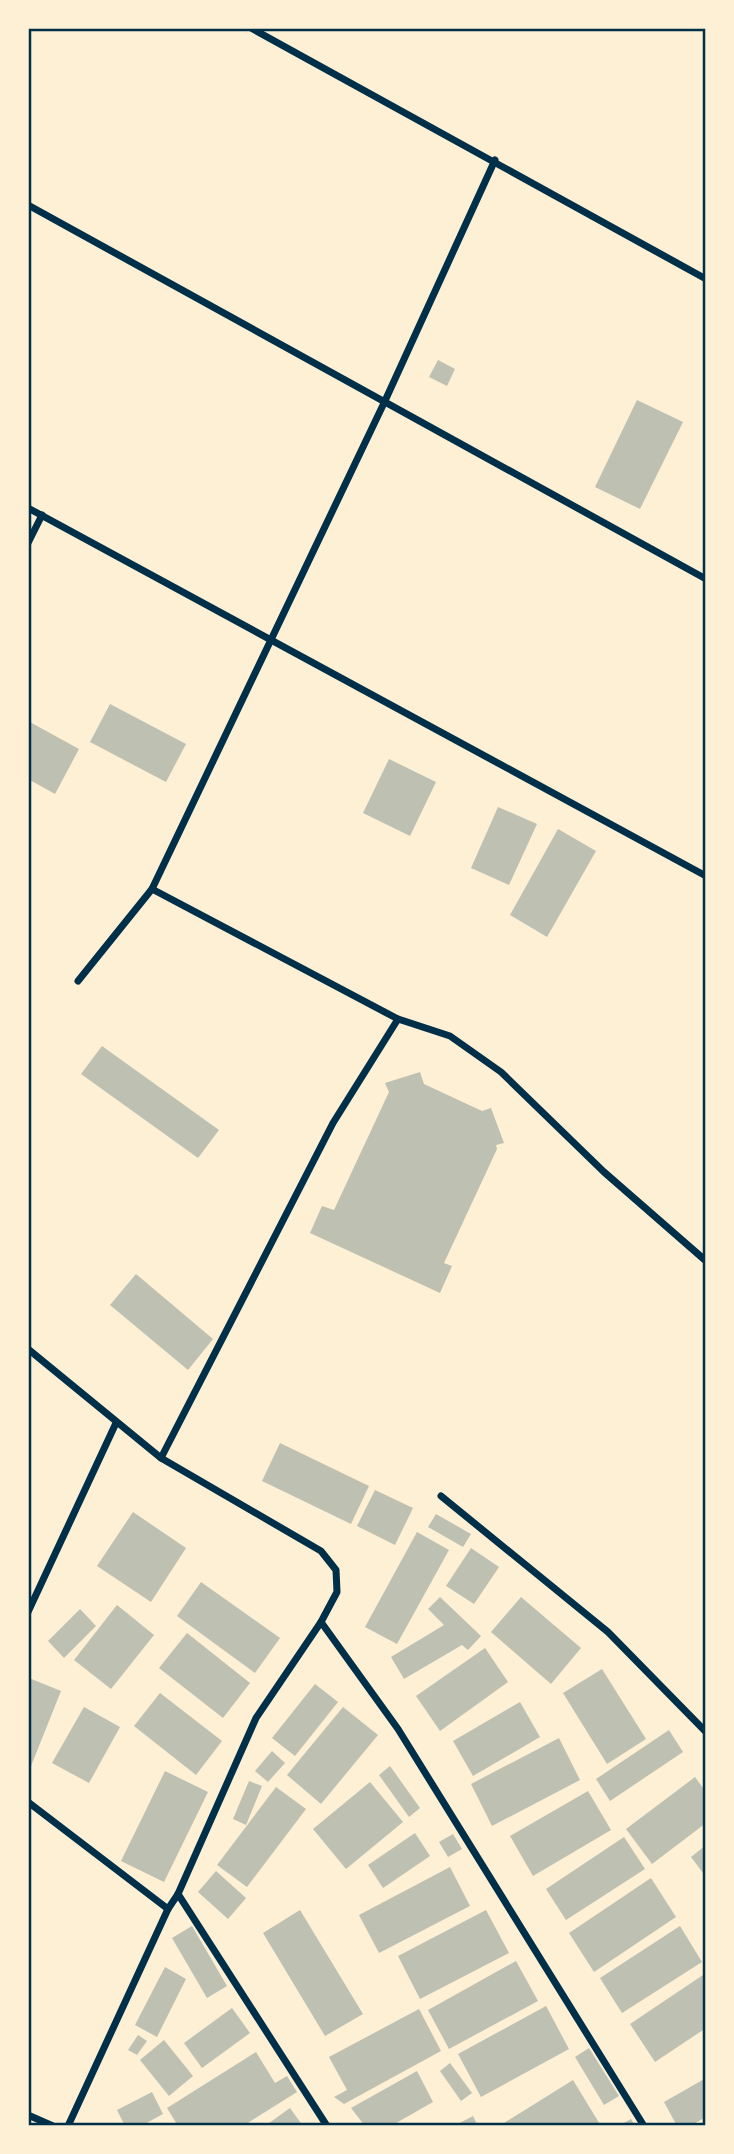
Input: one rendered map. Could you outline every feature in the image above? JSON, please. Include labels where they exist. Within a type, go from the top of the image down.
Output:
[{"type":"street","points":[[251,28],[495,160],[706,279]]},
{"type":"street","points":[[78,981],[152,890],[384,403],[495,160]]},
{"type":"street","points":[[28,205],[706,579]]},
{"type":"street","points":[[28,508],[706,876]]},
{"type":"street","points":[[28,543],[42,515]]},
{"type":"street","points":[[152,890],[398,1019],[450,1036],[501,1072],[604,1172],[706,1261]]},
{"type":"street","points":[[161,1458],[333,1124],[398,1019]]},
{"type":"street","points":[[28,1349],[161,1458],[321,1551],[336,1570],[337,1592],[321,1622],[256,1718],[178,1894],[167,1909],[68,2126]]},
{"type":"street","points":[[28,1612],[116,1423]]},
{"type":"street","points":[[441,1496],[608,1632],[706,1732]]},
{"type":"street","points":[[321,1622],[398,1729],[645,2126]]},
{"type":"street","points":[[28,1802],[167,1909]]},
{"type":"street","points":[[178,1894],[327,2126]]},
{"type":"street","points":[[28,2115],[53,2126]]},
{"type":"building","points":[[438,360],[455,369],[447,386],[429,377]]},
{"type":"building","points":[[637,400],[683,422],[640,509],[595,487]]},
{"type":"building","points":[[110,704],[186,744],[166,782],[90,742]]},
{"type":"building","points":[[28,721],[79,749],[55,794],[28,779]]},
{"type":"building","points":[[389,759],[436,782],[410,836],[363,813]]},
{"type":"building","points":[[498,807],[537,824],[509,885],[471,868]]},
{"type":"building","points":[[558,829],[596,851],[547,937],[510,915]]},
{"type":"building","points":[[102,1046],[219,1130],[198,1158],[81,1074]]},
{"type":"building","points":[[420,1072],[424,1084],[482,1111],[491,1108],[504,1143],[496,1145],[497,1149],[444,1263],[452,1266],[440,1293],[310,1233],[322,1206],[334,1210],[389,1092],[385,1083]]},
{"type":"building","points":[[136,1274],[213,1339],[188,1370],[110,1305]]},
{"type":"building","points":[[280,1443],[369,1486],[351,1524],[262,1481]]},
{"type":"building","points":[[375,1490],[413,1508],[395,1545],[357,1526]]},
{"type":"building","points":[[133,1512],[186,1548],[151,1602],[97,1566]]},
{"type":"building","points":[[436,1514],[471,1534],[463,1547],[428,1527]]},
{"type":"building","points":[[417,1532],[449,1550],[397,1644],[365,1627]]},
{"type":"building","points":[[471,1548],[499,1567],[474,1604],[446,1586]]},
{"type":"building","points":[[201,1582],[280,1638],[255,1673],[177,1616]]},
{"type":"building","points":[[440,1597],[481,1636],[468,1650],[462,1645],[404,1679],[391,1657],[444,1625],[428,1609]]},
{"type":"building","points":[[521,1597],[581,1648],[551,1684],[491,1632]]},
{"type":"building","points":[[117,1605],[154,1635],[111,1689],[74,1660]]},
{"type":"building","points":[[80,1609],[96,1626],[64,1658],[48,1641]]},
{"type":"building","points":[[187,1633],[250,1683],[223,1718],[159,1668]]},
{"type":"building","points":[[485,1648],[508,1682],[440,1731],[416,1696]]},
{"type":"building","points":[[602,1669],[646,1739],[607,1764],[563,1693]]},
{"type":"building","points":[[29,1678],[61,1691],[31,1766],[28,1765]]},
{"type":"building","points":[[315,1684],[338,1702],[295,1756],[272,1738]]},
{"type":"building","points":[[160,1693],[222,1741],[196,1775],[134,1726]]},
{"type":"building","points":[[520,1702],[540,1737],[473,1776],[453,1741]]},
{"type":"building","points":[[84,1707],[120,1727],[89,1783],[52,1763]]},
{"type":"building","points":[[343,1707],[378,1735],[321,1804],[287,1775]]},
{"type":"building","points":[[669,1730],[683,1752],[610,1801],[596,1779]]},
{"type":"building","points":[[559,1738],[580,1780],[492,1826],[471,1784]]},
{"type":"building","points":[[272,1751],[285,1763],[268,1782],[255,1771]]},
{"type":"building","points":[[390,1766],[420,1808],[409,1817],[379,1775]]},
{"type":"building","points":[[165,1771],[208,1792],[164,1882],[121,1861]]},
{"type":"building","points":[[695,1777],[706,1792],[706,1823],[652,1864],[626,1829]]},
{"type":"building","points":[[249,1781],[262,1786],[246,1825],[233,1819]]},
{"type":"building","points":[[370,1782],[403,1822],[346,1869],[313,1829]]},
{"type":"building","points":[[276,1787],[306,1809],[247,1887],[217,1865]]},
{"type":"building","points":[[588,1791],[611,1830],[533,1876],[510,1836]]},
{"type":"building","points":[[415,1833],[430,1856],[383,1888],[368,1865]]},
{"type":"building","points":[[453,1834],[462,1849],[448,1857],[439,1842]]},
{"type":"building","points":[[624,1837],[645,1869],[566,1920],[546,1889]]},
{"type":"building","points":[[706,1845],[706,1877],[691,1857]]},
{"type":"building","points":[[450,1867],[470,1906],[379,1953],[359,1915]]},
{"type":"building","points":[[216,1871],[246,1898],[228,1919],[198,1892]]},
{"type":"building","points":[[651,1878],[676,1917],[594,1972],[569,1933]]},
{"type":"building","points":[[300,1910],[363,2014],[325,2036],[263,1933]]},
{"type":"building","points":[[486,1910],[509,1953],[420,1999],[398,1956]]},
{"type":"building","points":[[192,1926],[227,1986],[207,1998],[172,1938]]},
{"type":"building","points":[[680,1926],[702,1962],[622,2013],[600,1978]]},
{"type":"building","points":[[516,1961],[538,2001],[449,2049],[428,2010]]},
{"type":"building","points":[[165,1967],[186,1979],[157,2037],[135,2025]]},
{"type":"building","points":[[706,1973],[706,2028],[655,2062],[630,2024]]},
{"type":"building","points":[[546,2006],[569,2049],[481,2097],[458,2054]]},
{"type":"building","points":[[232,2008],[250,2033],[202,2068],[184,2043]]},
{"type":"building","points":[[419,2009],[441,2051],[344,2104],[334,2097],[347,2090],[329,2057]]},
{"type":"building","points":[[138,2035],[147,2041],[137,2055],[128,2050]]},
{"type":"building","points":[[164,2040],[193,2076],[169,2096],[140,2060]]},
{"type":"building","points":[[589,2048],[619,2096],[604,2105],[575,2057]]},
{"type":"building","points":[[256,2052],[275,2083],[287,2076],[297,2092],[243,2126],[178,2126],[167,2108]]},
{"type":"building","points":[[450,2063],[472,2093],[461,2101],[440,2071]]},
{"type":"building","points":[[417,2071],[433,2102],[391,2126],[365,2126],[351,2108]]},
{"type":"building","points":[[706,2078],[706,2117],[690,2126],[677,2126],[664,2102]]},
{"type":"building","points":[[573,2080],[601,2126],[499,2126]]},
{"type":"building","points":[[152,2092],[163,2114],[141,2126],[125,2126],[117,2110]]},
{"type":"building","points":[[290,2108],[303,2126],[265,2126]]},
{"type":"building","points":[[473,2116],[478,2126],[454,2126]]},
{"type":"building","points":[[631,2119],[635,2126],[618,2126]]}]
